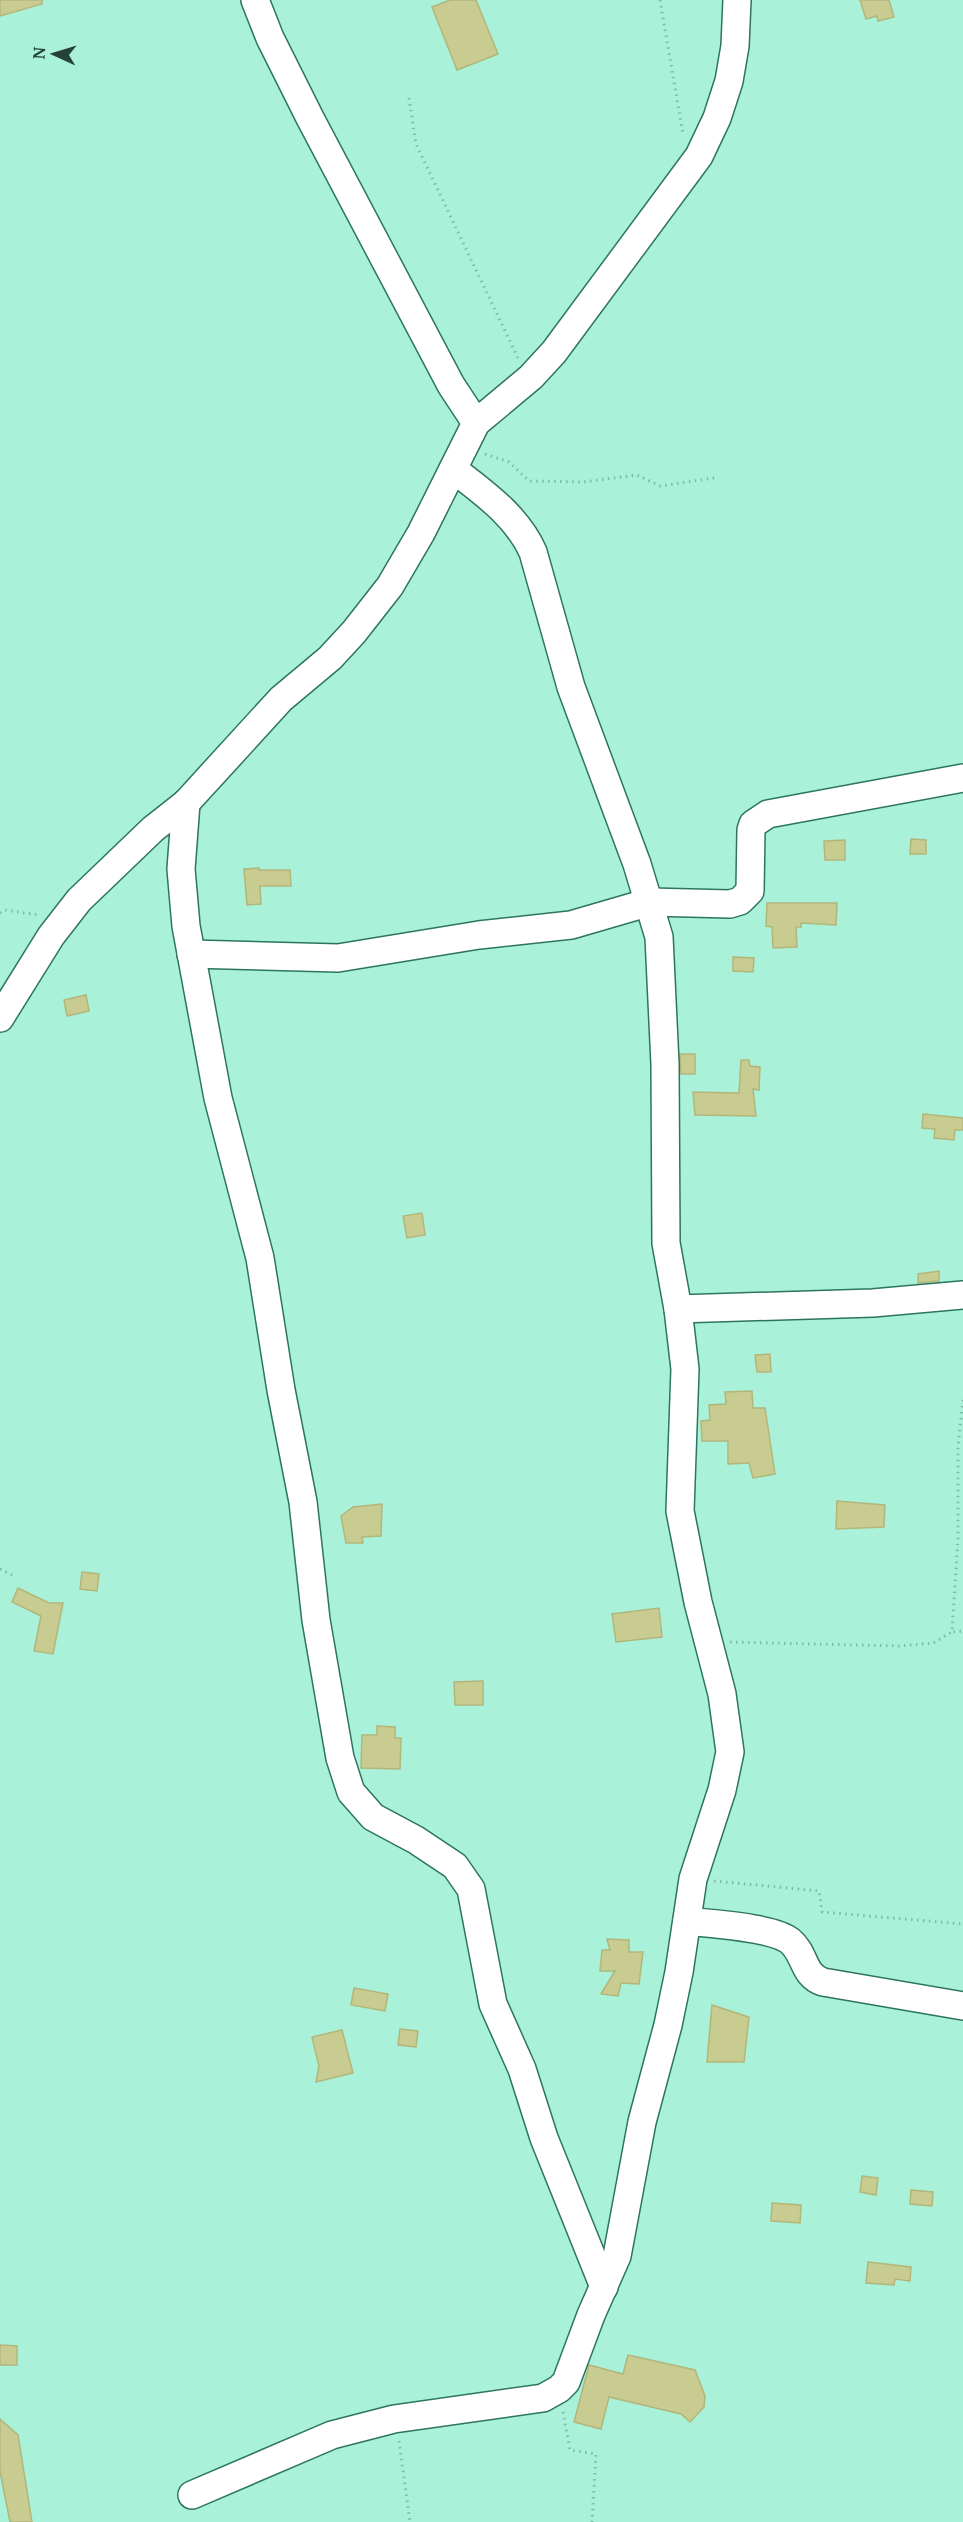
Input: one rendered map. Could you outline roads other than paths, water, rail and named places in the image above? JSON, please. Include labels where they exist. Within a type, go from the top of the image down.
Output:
[{"type":"street","points":[[255,0],[310,118],[451,385],[476,423]]},
{"type":"street","points":[[0,1018],[34,962],[79,900],[153,830],[186,803],[281,699],[330,658],[390,586],[422,533],[476,423],[531,377],[590,306],[699,156],[717,118],[729,81],[737,0]]},
{"type":"street","points":[[192,2495],[297,2448],[332,2435],[394,2419],[543,2398],[560,2389],[570,2373],[617,2256],[642,2122],[668,2025],[693,1879],[722,1790],[730,1752],[722,1694],[711,1641],[698,1602],[680,1511],[685,1389],[684,1348],[666,1243],[662,971],[658,937],[650,902],[571,687],[533,552],[526,536],[458,458]]},
{"type":"street","points":[[191,954],[338,958],[479,935],[571,925],[650,902],[718,905],[740,901],[747,896],[752,882],[751,830],[753,824],[768,814],[963,778]]},
{"type":"street","points":[[186,803],[181,869],[191,954],[218,1098],[260,1258],[281,1389],[303,1502],[324,1672],[345,1776],[351,1792],[373,1817],[416,1840],[455,1866],[471,1889],[493,2004],[522,2069],[544,2138],[603,2287]]},
{"type":"street","points":[[678,1309],[873,1303],[963,1295]]},
{"type":"street","points":[[687,1921],[778,1934],[799,1949],[808,1973],[823,1982],[963,2006]]}]
